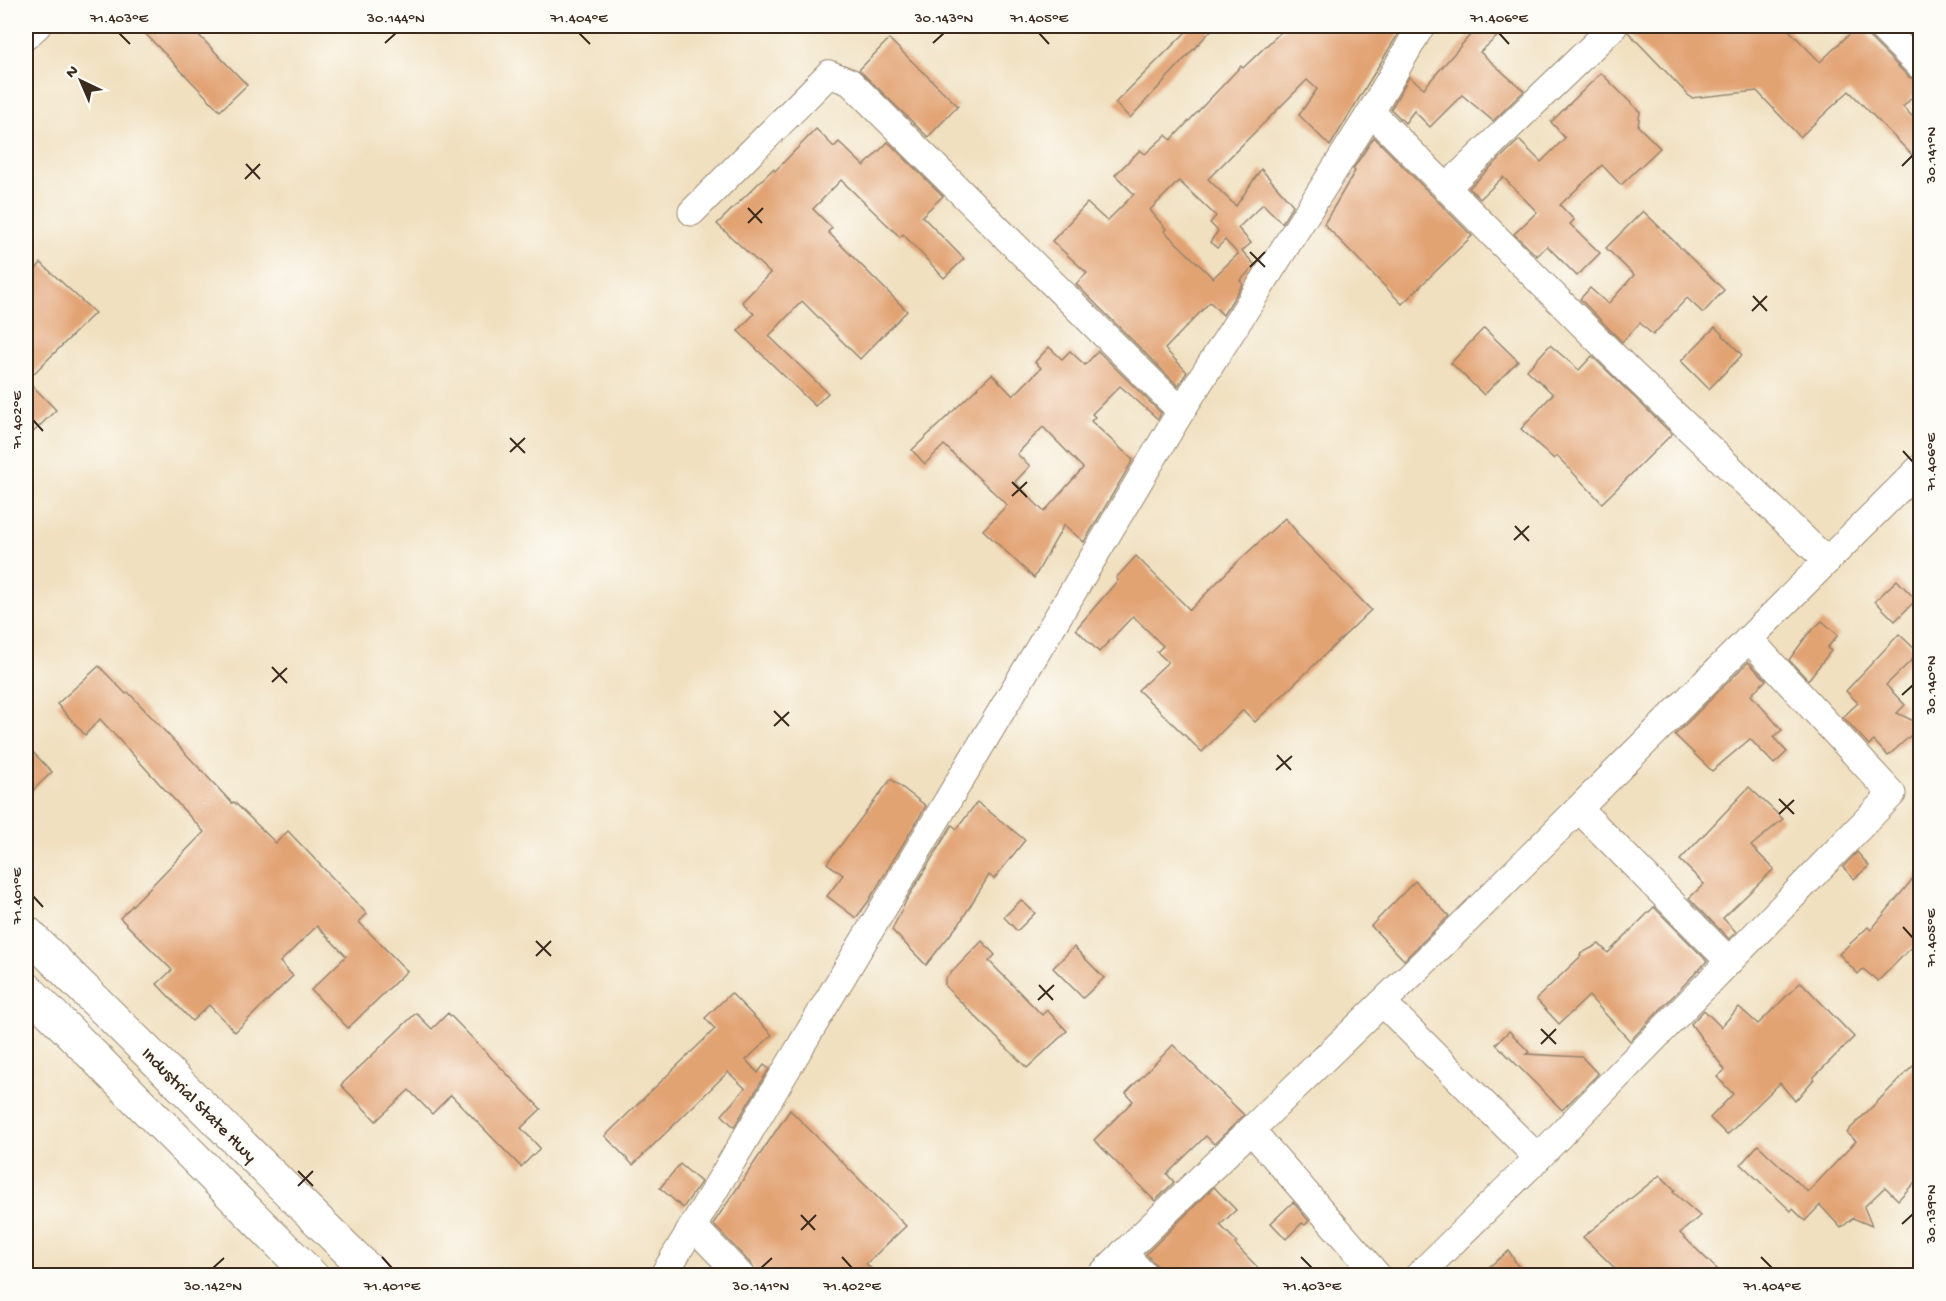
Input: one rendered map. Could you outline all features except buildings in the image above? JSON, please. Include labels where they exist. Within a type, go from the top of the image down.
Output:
[{"type":"main road","name":"Industrial State Hwy","points":[[28,938],[374,1275]]},
{"type":"main road","points":[[26,988],[312,1275]]},
{"type":"street","points":[[26,36],[36,26]]},
{"type":"street","points":[[663,1275],[1181,411],[1371,112],[1421,26]]},
{"type":"street","points":[[1447,187],[1614,26]]},
{"type":"street","points":[[1880,26],[1920,66]]},
{"type":"street","points":[[692,212],[829,74],[850,82],[1181,411]]},
{"type":"street","points":[[1371,112],[1629,371],[1827,561]]},
{"type":"street","points":[[1100,1275],[1383,1003],[1920,468]]},
{"type":"street","points":[[1418,1275],[1538,1158],[1892,794],[1749,639]]},
{"type":"street","points":[[1579,809],[1729,961]]},
{"type":"street","points":[[1383,1003],[1538,1158]]},
{"type":"street","points":[[1251,1130],[1378,1275]]},
{"type":"street","points":[[693,1226],[741,1275]]},
{"type":"street","points":[[1123,1253],[1145,1275]]}]
